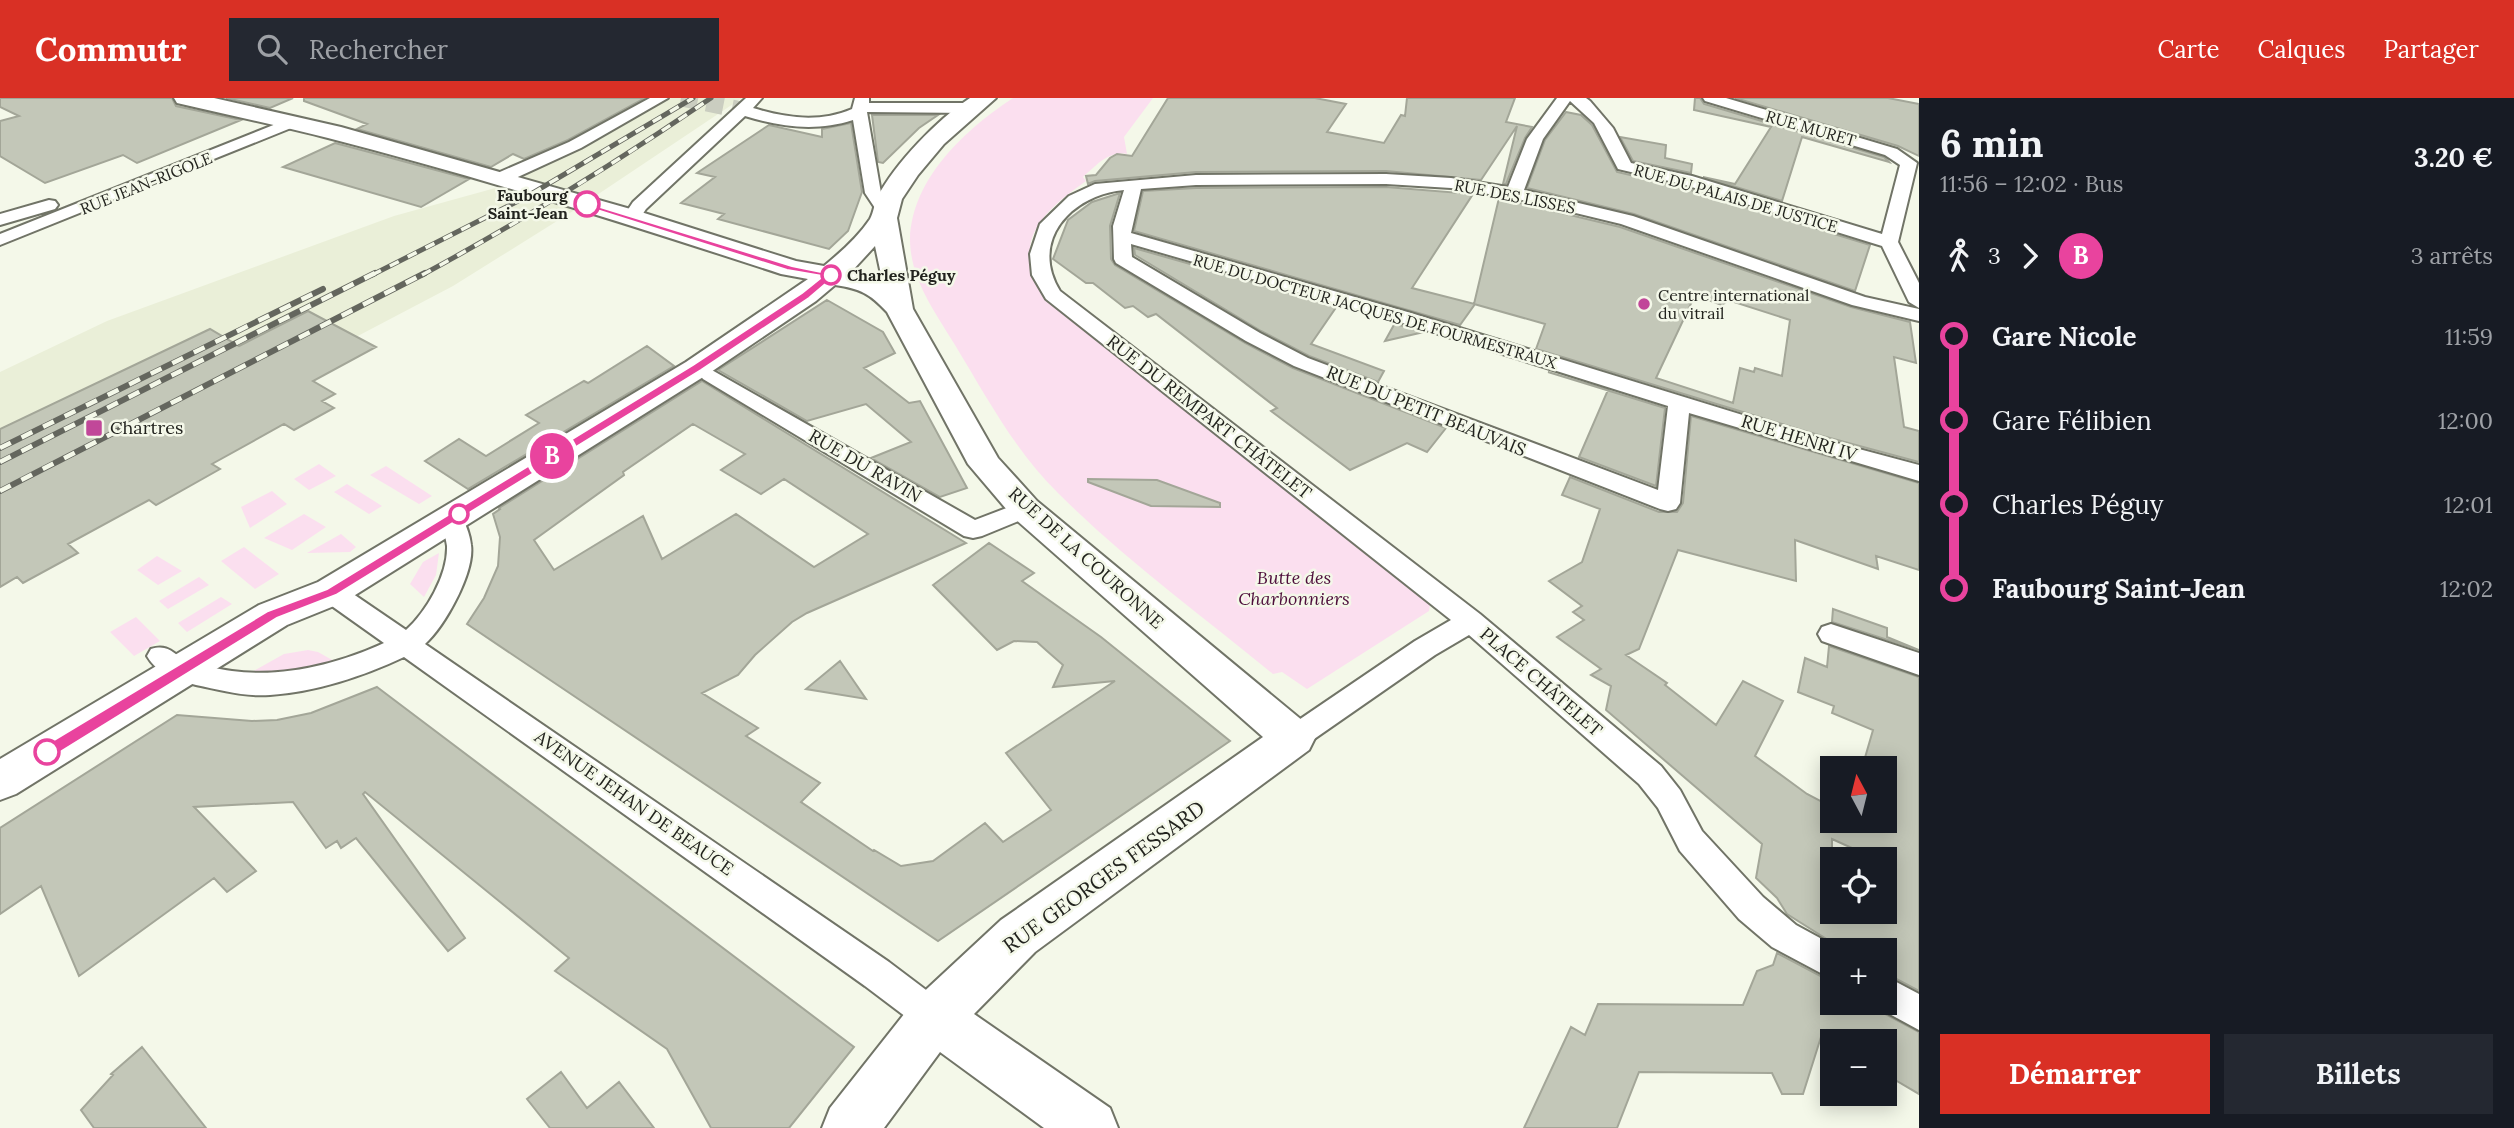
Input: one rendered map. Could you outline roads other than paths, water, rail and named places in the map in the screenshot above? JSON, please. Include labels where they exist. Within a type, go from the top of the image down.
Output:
[{"type":"main road","name":"RUE DE LA COURONNE","points":[[185,98],[333,132],[632,217],[791,268],[861,281],[881,289],[899,309],[985,464],[1025,509],[1294,738]]},
{"type":"main road","points":[[0,781],[170,663],[273,615],[331,592],[697,368],[806,295],[853,256],[885,214],[890,199],[909,170],[947,128],[977,103]]},
{"type":"main road","name":"RUE DE LA COURONNE","points":[[885,214],[887,244],[898,287],[899,309]]},
{"type":"main road","name":"RUE GEORGES FESSARD","points":[[850,1128],[934,1017],[1017,936],[1294,738]]},
{"type":"main road","points":[[934,1017],[1071,1123]]},
{"type":"street","points":[[499,178],[575,145],[661,98]]},
{"type":"street","points":[[632,217],[639,206],[755,98]]},
{"type":"street","points":[[1514,193],[1535,139],[1565,98]]},
{"type":"street","name":"RUE DU PALAIS DE JUSTICE","points":[[1576,98],[1590,107],[1610,134],[1624,166],[1686,180],[1889,242]]},
{"type":"street","name":"RUE MURET","points":[[1710,98],[1756,105],[1914,161]]},
{"type":"street","points":[[742,110],[804,123],[847,118],[861,106],[977,103]]},
{"type":"street","points":[[861,106],[873,193],[885,214]]},
{"type":"street","name":"RUE JEAN-RIGOLE","points":[[0,240],[291,123]]},
{"type":"street","points":[[0,220],[66,200],[198,147]]},
{"type":"street","points":[[1914,161],[1889,242],[1919,302]]},
{"type":"street","name":"RUE DES LISSES","points":[[1095,189],[1196,180],[1386,179],[1451,183],[1514,193],[1627,220],[1859,301],[1919,315]]},
{"type":"street","points":[[1122,236],[1133,184]]},
{"type":"street","name":"RUE DU REMPART CHÂTELET","points":[[1095,189],[1074,200],[1049,224],[1039,254],[1041,275],[1053,295],[1471,621]]},
{"type":"street","name":"RUE DU PETIT BEAUVAIS","points":[[1122,236],[1123,259],[1253,337],[1301,362],[1519,449],[1668,503],[1679,401]]},
{"type":"street","name":"RUE DU DOCTEUR JACQUES DE FOURMESTRAUX","points":[[1122,236],[1405,317],[1679,401]]},
{"type":"street","name":"RUE DU RAVIN","points":[[709,375],[973,530],[1025,509]]},
{"type":"street","name":"RUE HENRI IV","points":[[1679,401],[1806,442],[1919,473]]},
{"type":"street","points":[[170,663],[231,682],[270,684],[313,677],[369,662],[408,644],[428,626],[458,564],[458,544],[451,519]]},
{"type":"street","name":"AVENUE JEHAN DE BEAUCE","points":[[331,592],[877,974],[934,1017]]},
{"type":"street","name":"PLACE CHÂTELET","points":[[1294,738],[1425,648],[1471,621],[1650,775],[1669,799],[1690,841],[1751,908],[1784,936],[1820,956]]},
{"type":"street","points":[[1831,634],[1919,664]]},
{"type":"street","points":[[1897,1000],[1919,1013]]},
{"type":"tunnel","points":[[681,98],[742,110]]},
{"type":"railway","points":[[372,275],[526,197],[693,98]]},
{"type":"railway","points":[[422,275],[569,190],[711,98]]},
{"type":"railway","points":[[0,462],[375,273]]},
{"type":"railway","points":[[0,491],[425,273]]},
{"type":"railway","points":[[0,448],[323,289]]},
{"type":"place","name":"Faubourg Saint-Jean","points":[[587,204]]},
{"type":"place","name":"Charles Péguy","points":[[831,275]]},
{"type":"place","name":"Centre international du vitrail","points":[[1644,304]]},
{"type":"place","name":"Chartres","points":[[94,428]]},
{"type":"park label","name":"Butte des Charbonniers","points":[[1294,588]]}]
